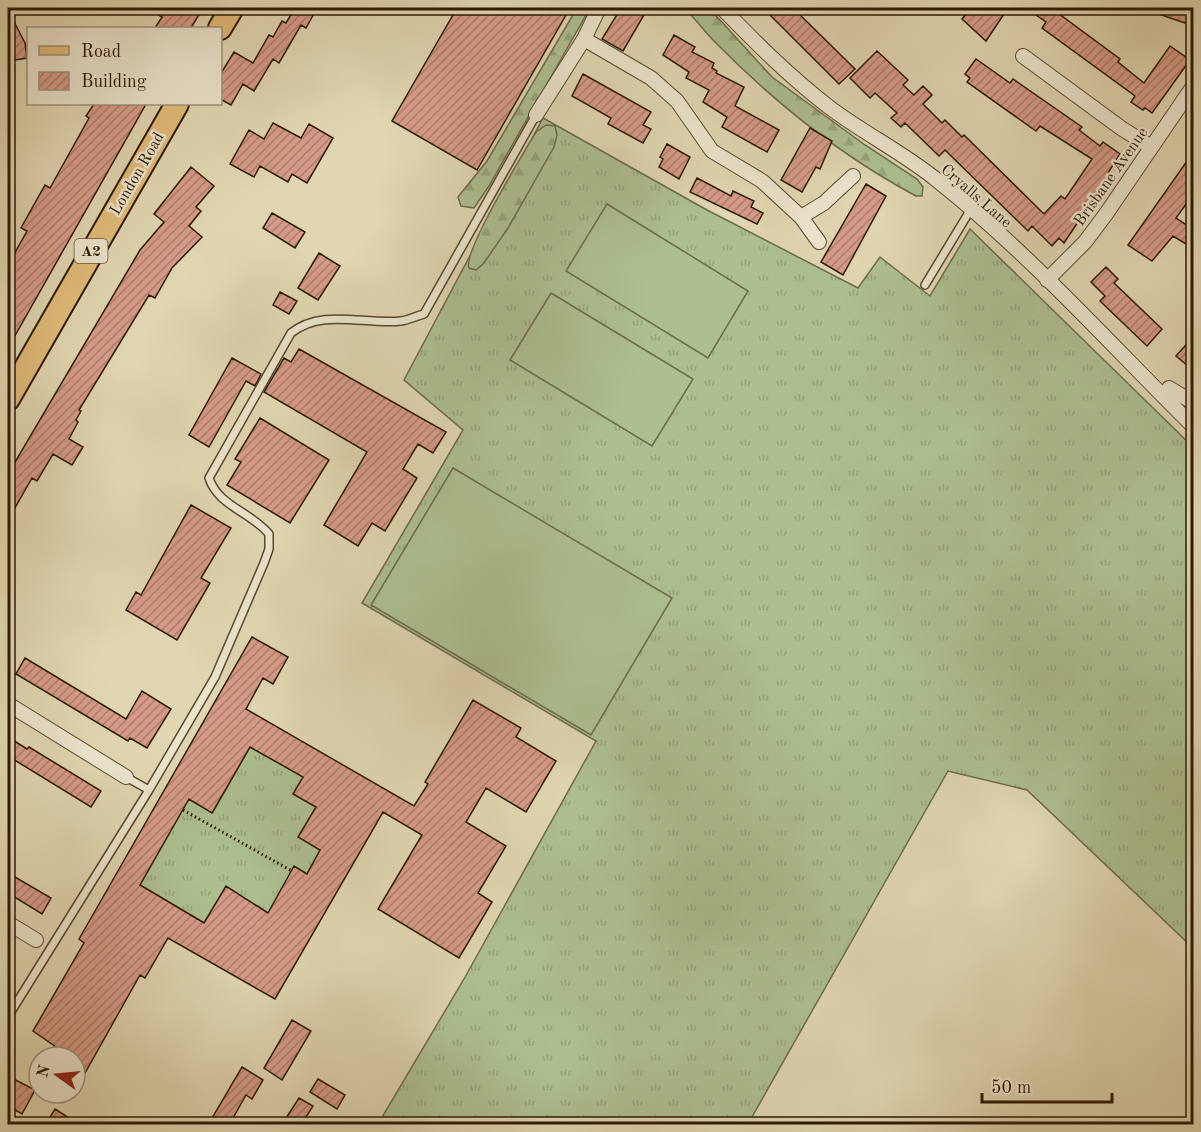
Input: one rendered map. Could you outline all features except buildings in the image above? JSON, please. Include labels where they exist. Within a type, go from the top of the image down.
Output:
[{"type":"main road","points":[[221,27],[232,8]]},
{"type":"main road","name":"London Road","points":[[11,384],[176,105]]},
{"type":"street","points":[[536,115],[584,39],[599,8]]},
{"type":"street","name":"Cryalls Lane","points":[[722,8],[767,55],[829,107],[937,180],[971,209],[1047,279],[1194,427]]},
{"type":"street","points":[[584,39],[651,78],[677,101],[712,151],[762,181],[801,217],[819,242]]},
{"type":"street","points":[[1023,56],[1121,128],[1151,147]]},
{"type":"street","name":"Brisbane Avenue","points":[[1047,279],[1085,242],[1194,85]]},
{"type":"street","points":[[801,217],[824,203],[853,176]]},
{"type":"street","points":[[1169,388],[1194,403]]},
{"type":"street","points":[[8,704],[126,777]]},
{"type":"street","points":[[8,923],[36,940]]},
{"type":"lane","points":[[9,1015],[149,790],[215,677],[269,549],[269,534],[261,523],[216,495],[209,478],[291,333],[298,328],[328,319],[402,321],[424,314],[536,115]]},
{"type":"lane","points":[[925,285],[971,209]]},
{"type":"lane","points":[[126,777],[149,790]]},
{"type":"path","points":[[183,810],[292,871]]},
{"type":"green space","points":[[577,8],[590,8],[489,186],[474,208],[461,206],[458,197],[487,161]]},
{"type":"green space","points":[[684,8],[709,8],[772,77],[865,145],[917,179],[923,187],[922,196],[916,196],[889,181],[810,127],[761,86],[711,38]]},
{"type":"green space","points":[[543,118],[707,210],[858,288],[880,257],[930,296],[970,229],[1193,447],[1193,948],[1027,790],[948,771],[748,1124],[378,1124],[464,979],[596,741],[362,603],[463,430],[404,380]]},
{"type":"green space","points":[[546,125],[555,126],[557,135],[554,147],[508,228],[484,263],[476,270],[469,268],[469,259],[475,243],[495,202],[536,132]]},
{"type":"green space","points":[[607,204],[748,291],[708,358],[566,271]]},
{"type":"green space","points":[[551,293],[693,379],[652,446],[510,360]]},
{"type":"green space","points":[[453,468],[672,598],[591,735],[371,605]]},
{"type":"green space","points":[[250,747],[362,809],[328,836],[307,874],[295,867],[269,961],[140,885],[188,799],[213,812]]}]
